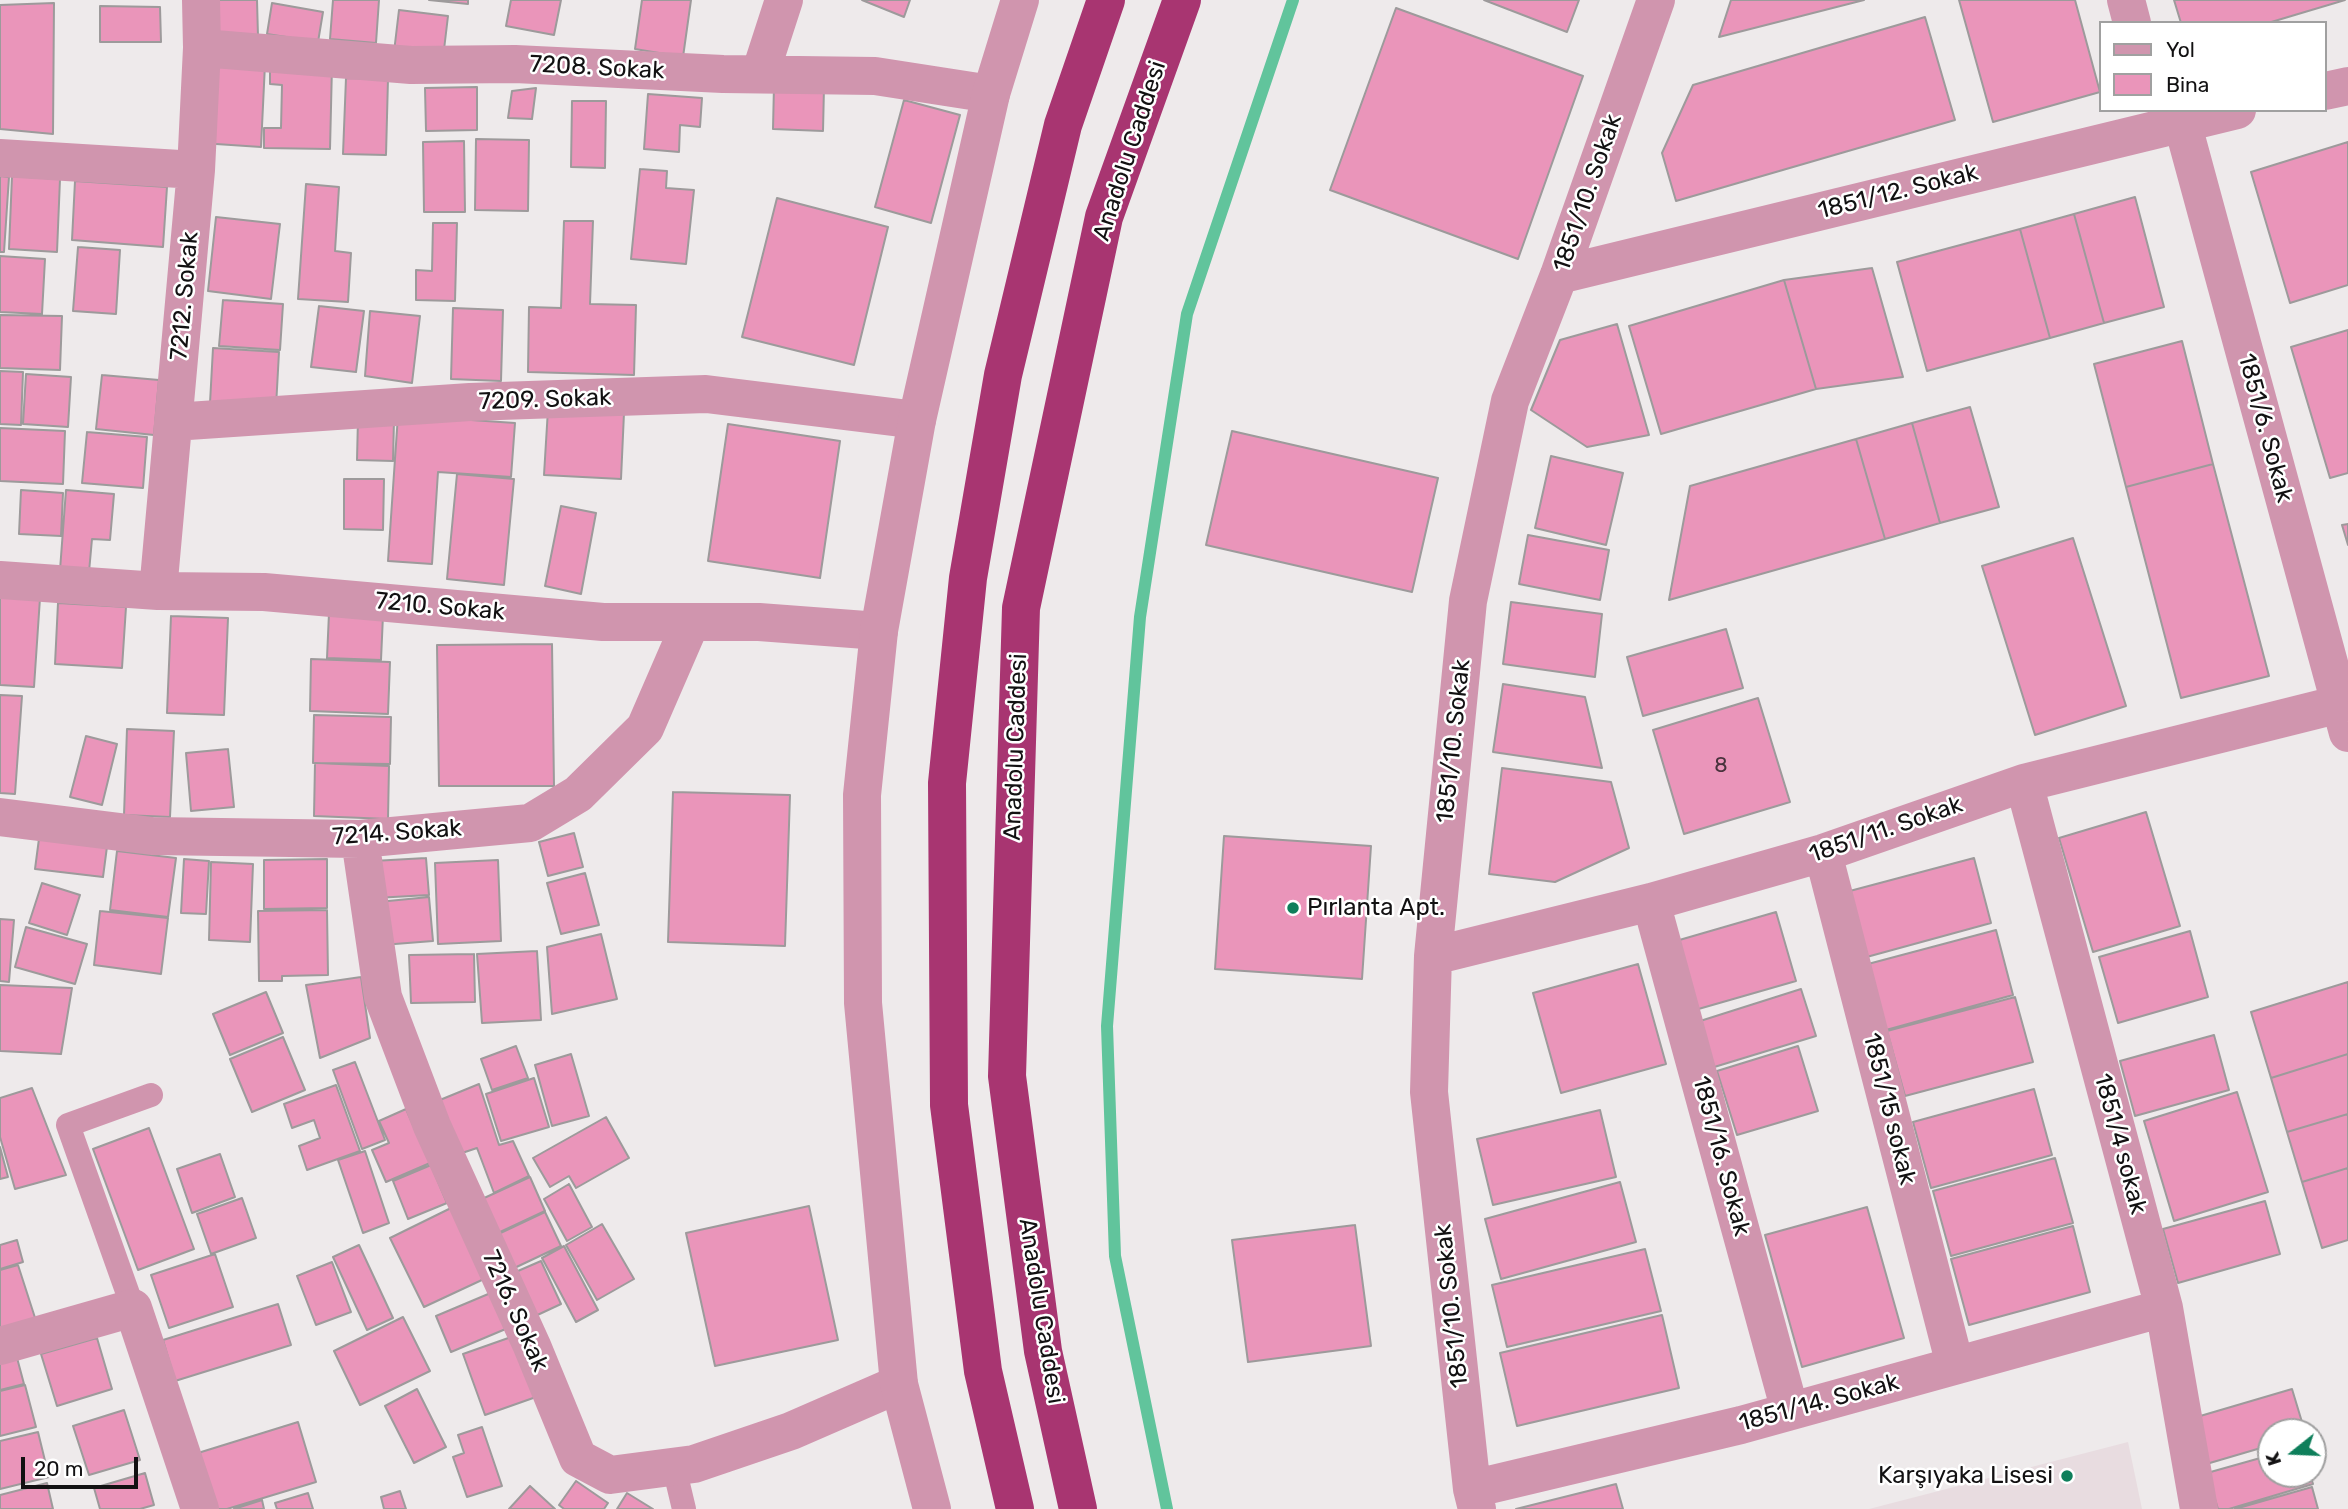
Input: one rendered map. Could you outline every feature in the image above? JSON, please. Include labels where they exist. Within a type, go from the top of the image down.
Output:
[{"type":"highway","points":[[1015,1509],[983,1371],[949,1105],[947,783],[968,578],[1003,375],[1063,125],[1106,0]]},
{"type":"highway","name":"Anadolu Caddesi","points":[[1078,1509],[1043,1351],[1007,1076],[1021,608],[1104,217],[1182,0]]},
{"type":"street","name":"7212. Sokak","points":[[158,591],[196,170],[202,48],[201,0]]},
{"type":"street","points":[[760,74],[784,0]]},
{"type":"street","points":[[932,1509],[899,1384],[863,1003],[862,795],[880,631],[917,420],[991,94],[1020,0]]},
{"type":"street","name":"1851/10. Sokak","points":[[1474,1499],[1429,1092],[1433,956],[1468,601],[1510,401],[1559,275],[1656,0]]},
{"type":"street","points":[[2126,0],[2131,21]]},
{"type":"street","name":"7208. Sokak","points":[[202,48],[411,65],[515,64],[875,76],[991,94]]},
{"type":"street","points":[[2327,91],[2348,86]]},
{"type":"street","name":"1851/12. Sokak","points":[[1559,275],[2168,120],[2223,112]]},
{"type":"street","name":"1851/6. Sokak","points":[[2168,120],[2344,718]]},
{"type":"street","points":[[0,158],[196,170]]},
{"type":"street","name":"7209. Sokak","points":[[173,422],[470,402],[706,394],[917,420]]},
{"type":"street","name":"7210. Sokak","points":[[0,580],[158,591],[264,592],[603,622],[759,622],[880,631]]},
{"type":"street","name":"7214. Sokak","points":[[0,817],[152,836],[360,839],[530,822],[578,794],[645,728],[691,622]]},
{"type":"street","name":"1851/11. Sokak","points":[[1433,956],[1651,902],[1823,853],[2024,783],[2344,718]]},
{"type":"street","name":"1851/4 sokak","points":[[2024,783],[2164,1308],[2199,1509]]},
{"type":"street","name":"7216. Sokak","points":[[360,839],[383,997],[432,1126],[532,1346],[578,1458],[610,1475],[694,1464],[791,1431],[899,1384]]},
{"type":"street","name":"1851/15 sokak","points":[[1823,853],[1955,1366]]},
{"type":"street","name":"1851/16. Sokak","points":[[1651,902],[1790,1411]]},
{"type":"street","points":[[0,1346],[133,1308],[200,1509]]},
{"type":"street","name":"1851/14. Sokak","points":[[1474,1499],[2164,1308]]},
{"type":"lane","points":[[133,1308],[68,1125],[150,1095]]},
{"type":"lane","points":[[674,1467],[684,1509]]},
{"type":"shaded area","name":"Karşıyaka Lisesi","points":[[2128,1442],[2142,1509],[1869,1509]]},
{"type":"building","points":[[218,0],[257,0],[258,36],[219,37]]},
{"type":"building","points":[[333,0],[379,0],[376,43],[330,39]]},
{"type":"building","points":[[429,0],[468,0],[468,4]]},
{"type":"building","points":[[511,0],[561,0],[554,35],[506,26]]},
{"type":"building","points":[[642,0],[691,0],[683,57],[635,49]]},
{"type":"building","points":[[862,0],[910,0],[904,17]]},
{"type":"building","points":[[1484,0],[1579,0],[1567,32]]},
{"type":"building","points":[[1731,0],[1864,0],[1719,37]]},
{"type":"building","points":[[1959,0],[2075,0],[2100,92],[1993,122]]},
{"type":"building","points":[[2174,0],[2345,0],[2275,21],[2180,21]]},
{"type":"building","points":[[54,3],[53,134],[0,129],[0,5]]},
{"type":"building","points":[[272,3],[323,12],[318,42],[267,34]]},
{"type":"building","points":[[100,6],[160,7],[161,42],[100,42]]},
{"type":"building","points":[[1396,8],[1583,76],[1518,259],[1330,190]]},
{"type":"building","points":[[399,10],[448,16],[443,58],[394,52]]},
{"type":"building","points":[[1925,17],[1955,120],[1676,201],[1662,153],[1693,85]]},
{"type":"building","points":[[206,60],[265,64],[261,147],[201,143]]},
{"type":"building","points":[[270,64],[332,66],[330,149],[264,148],[264,128],[281,128],[282,85],[270,84]]},
{"type":"building","points":[[346,78],[388,79],[386,155],[343,154]]},
{"type":"building","points":[[774,85],[824,87],[823,131],[773,129]]},
{"type":"building","points":[[477,87],[477,130],[426,131],[425,88]]},
{"type":"building","points":[[536,88],[532,119],[508,118],[512,91]]},
{"type":"building","points":[[648,94],[702,98],[700,127],[680,125],[679,152],[644,149]]},
{"type":"building","points":[[904,100],[960,115],[931,223],[875,207]]},
{"type":"building","points":[[572,101],[606,101],[605,168],[571,167]]},
{"type":"building","points":[[476,139],[529,140],[528,211],[475,210]]},
{"type":"building","points":[[464,141],[465,212],[424,212],[423,142]]},
{"type":"building","points":[[2348,142],[2348,285],[2290,303],[2251,172]]},
{"type":"building","points":[[640,169],[667,171],[666,188],[694,190],[686,264],[631,259]]},
{"type":"building","points":[[0,176],[9,177],[4,252],[0,252]]},
{"type":"building","points":[[12,176],[60,179],[57,252],[9,249]]},
{"type":"building","points":[[75,181],[167,187],[163,247],[72,240]]},
{"type":"building","points":[[306,184],[339,187],[335,251],[351,253],[348,302],[298,299]]},
{"type":"building","points":[[2135,197],[2164,307],[2104,323],[2074,214]]},
{"type":"building","points":[[777,198],[888,227],[854,365],[742,337]]},
{"type":"building","points":[[2074,214],[2104,323],[2050,338],[2020,229]]},
{"type":"building","points":[[216,217],[280,224],[271,299],[208,291]]},
{"type":"building","points":[[564,221],[593,221],[590,304],[636,305],[634,375],[528,372],[529,307],[561,308]]},
{"type":"building","points":[[433,223],[457,223],[455,301],[416,300],[416,270],[432,271]]},
{"type":"building","points":[[2020,229],[2050,338],[1927,371],[1897,262]]},
{"type":"building","points":[[78,247],[120,250],[116,314],[73,311]]},
{"type":"building","points":[[0,256],[45,259],[42,314],[0,312]]},
{"type":"building","points":[[1872,268],[1903,377],[1816,389],[1784,280]]},
{"type":"building","points":[[1784,280],[1816,389],[1661,434],[1629,326]]},
{"type":"building","points":[[223,300],[283,304],[280,350],[219,346]]},
{"type":"building","points":[[319,306],[364,311],[356,372],[311,367]]},
{"type":"building","points":[[453,308],[503,310],[501,381],[451,379]]},
{"type":"building","points":[[370,311],[420,316],[412,383],[365,376]]},
{"type":"building","points":[[0,315],[62,316],[60,370],[0,368]]},
{"type":"building","points":[[1617,324],[1649,435],[1587,447],[1531,410],[1560,340]]},
{"type":"building","points":[[2348,330],[2348,473],[2330,478],[2291,347]]},
{"type":"building","points":[[2182,341],[2213,464],[2126,487],[2094,364]]},
{"type":"building","points":[[213,348],[279,352],[276,407],[210,403]]},
{"type":"building","points":[[0,371],[23,372],[21,425],[0,424]]},
{"type":"building","points":[[26,374],[71,377],[68,427],[23,424]]},
{"type":"building","points":[[102,375],[159,380],[154,435],[96,429]]},
{"type":"building","points":[[1970,407],[1999,507],[1940,523],[1912,423]]},
{"type":"building","points":[[548,409],[624,413],[621,479],[544,475]]},
{"type":"building","points":[[398,415],[515,423],[511,477],[438,472],[432,564],[388,561]]},
{"type":"building","points":[[358,418],[394,420],[393,461],[357,460]]},
{"type":"building","points":[[1912,423],[1940,523],[1885,539],[1856,439]]},
{"type":"building","points":[[728,424],[840,441],[820,578],[708,561]]},
{"type":"building","points":[[0,428],[65,431],[63,484],[0,481]]},
{"type":"building","points":[[1232,431],[1438,478],[1412,592],[1206,545]]},
{"type":"building","points":[[87,432],[147,437],[143,488],[82,483]]},
{"type":"building","points":[[1856,439],[1885,539],[1669,600],[1690,486]]},
{"type":"building","points":[[1551,456],[1623,473],[1606,545],[1535,528]]},
{"type":"building","points":[[2213,464],[2269,676],[2181,698],[2126,487]]},
{"type":"building","points":[[457,474],[514,479],[504,585],[447,579]]},
{"type":"building","points":[[344,479],[384,479],[383,530],[344,529]]},
{"type":"building","points":[[21,490],[63,493],[61,536],[19,534]]},
{"type":"building","points":[[66,490],[114,494],[110,540],[92,539],[89,572],[60,570]]},
{"type":"building","points":[[561,506],[596,513],[581,594],[545,586]]},
{"type":"building","points":[[2348,524],[2348,545],[2342,525]]},
{"type":"building","points":[[1528,535],[1609,550],[1600,600],[1519,584]]},
{"type":"building","points":[[2073,538],[2126,706],[2035,735],[1982,566]]},
{"type":"building","points":[[0,595],[40,598],[34,687],[0,685]]},
{"type":"building","points":[[1511,602],[1602,614],[1595,677],[1503,664]]},
{"type":"building","points":[[58,603],[126,607],[122,668],[55,664]]},
{"type":"building","points":[[329,613],[383,615],[381,660],[327,658]]},
{"type":"building","points":[[171,616],[228,618],[224,715],[167,713]]},
{"type":"building","points":[[1726,629],[1743,688],[1643,716],[1627,657]]},
{"type":"building","points":[[552,644],[554,786],[439,786],[437,645]]},
{"type":"building","points":[[311,659],[390,662],[388,714],[310,711]]},
{"type":"building","points":[[1503,684],[1585,697],[1602,768],[1493,752]]},
{"type":"building","points":[[0,695],[22,696],[15,794],[0,793]]},
{"type":"building","points":[[1758,698],[1790,802],[1684,834],[1653,730]]},
{"type":"building","points":[[314,715],[391,717],[390,764],[313,763]]},
{"type":"building","points":[[127,729],[174,731],[170,817],[124,815]]},
{"type":"building","points":[[86,736],[117,744],[102,805],[70,797]]},
{"type":"building","points":[[228,749],[234,807],[191,811],[186,753]]},
{"type":"building","points":[[315,763],[389,766],[388,819],[314,816]]},
{"type":"building","points":[[1502,768],[1611,782],[1629,848],[1555,882],[1489,874]]},
{"type":"building","points":[[673,792],[790,795],[785,946],[668,942]]},
{"type":"building","points":[[2146,812],[2180,926],[2093,952],[2059,838]]},
{"type":"building","points":[[40,831],[108,839],[103,877],[35,869]]},
{"type":"building","points":[[574,833],[583,867],[548,876],[539,842]]},
{"type":"building","name":"Pırlanta Apt.","points":[[1224,836],[1371,846],[1362,979],[1215,969]]},
{"type":"building","points":[[117,851],[176,858],[168,917],[110,910]]},
{"type":"building","points":[[426,858],[429,895],[375,898],[373,861]]},
{"type":"building","points":[[1974,858],[1991,923],[1863,958],[1846,892]]},
{"type":"building","points":[[184,859],[209,861],[206,914],[181,913]]},
{"type":"building","points":[[327,859],[327,908],[264,909],[264,860]]},
{"type":"building","points":[[498,860],[501,941],[438,944],[435,863]]},
{"type":"building","points":[[211,862],[253,864],[250,942],[209,940]]},
{"type":"building","points":[[585,873],[599,925],[561,934],[547,883]]},
{"type":"building","points":[[42,883],[80,895],[67,935],[29,923]]},
{"type":"building","points":[[429,897],[433,941],[382,945],[378,902]]},
{"type":"building","points":[[327,910],[328,975],[282,976],[282,981],[259,981],[258,911]]},
{"type":"building","points":[[100,911],[168,918],[161,974],[94,965]]},
{"type":"building","points":[[1776,912],[1796,981],[1688,1012],[1669,943]]},
{"type":"building","points":[[0,919],[14,920],[9,982],[0,981]]},
{"type":"building","points":[[26,927],[87,944],[75,984],[15,967]]},
{"type":"building","points":[[1996,930],[2013,995],[1886,1030],[1868,964]]},
{"type":"building","points":[[2190,931],[2208,997],[2118,1023],[2099,957]]},
{"type":"building","points":[[601,934],[617,999],[552,1014],[547,947]]},
{"type":"building","points":[[537,951],[541,1020],[482,1023],[477,954]]},
{"type":"building","points":[[474,954],[475,1002],[411,1003],[409,955]]},
{"type":"building","points":[[1638,964],[1666,1064],[1561,1093],[1533,993]]},
{"type":"building","points":[[361,977],[370,1038],[320,1058],[306,985]]},
{"type":"building","points":[[2348,982],[2348,1054],[2271,1078],[2251,1012]]},
{"type":"building","points":[[0,985],[72,988],[61,1054],[0,1051]]},
{"type":"building","points":[[1801,989],[1816,1036],[1711,1068],[1697,1022]]},
{"type":"building","points":[[266,992],[283,1033],[230,1055],[213,1014]]},
{"type":"building","points":[[2015,997],[2033,1062],[1905,1096],[1887,1031]]},
{"type":"building","points":[[2214,1035],[2229,1090],[2135,1116],[2120,1061]]},
{"type":"building","points":[[283,1037],[305,1090],[252,1112],[230,1059]]},
{"type":"building","points":[[516,1046],[528,1078],[492,1090],[481,1059]]},
{"type":"building","points":[[1798,1046],[1818,1111],[1737,1135],[1717,1071]]},
{"type":"building","points":[[571,1054],[589,1116],[552,1126],[535,1065]]},
{"type":"building","points":[[2348,1054],[2348,1114],[2287,1132],[2271,1078]]},
{"type":"building","points":[[355,1062],[385,1140],[362,1149],[333,1070]]},
{"type":"building","points":[[534,1078],[549,1127],[501,1141],[486,1094]]},
{"type":"building","points":[[479,1084],[499,1145],[513,1141],[529,1176],[494,1193],[477,1148],[459,1154],[435,1102]]},
{"type":"building","points":[[336,1085],[360,1151],[307,1170],[299,1146],[320,1138],[314,1120],[292,1128],[284,1104]]},
{"type":"building","points":[[32,1088],[66,1175],[15,1189],[0,1137],[0,1098]]},
{"type":"building","points":[[2034,1089],[2052,1155],[1931,1188],[1913,1122]]},
{"type":"building","points":[[2237,1092],[2268,1192],[2174,1221],[2144,1121]]},
{"type":"building","points":[[406,1109],[430,1163],[386,1182],[372,1150],[389,1143],[379,1121]]},
{"type":"building","points":[[1600,1110],[1616,1177],[1493,1205],[1477,1139]]},
{"type":"building","points":[[2348,1114],[2348,1168],[2302,1182],[2287,1132]]},
{"type":"building","points":[[606,1117],[629,1158],[576,1188],[569,1176],[550,1187],[533,1158]]},
{"type":"building","points":[[149,1128],[194,1249],[138,1270],[93,1149]]},
{"type":"building","points":[[0,1147],[8,1177],[0,1179]]},
{"type":"building","points":[[365,1151],[389,1223],[363,1233],[338,1160]]},
{"type":"building","points":[[220,1154],[235,1197],[192,1213],[177,1169]]},
{"type":"building","points":[[2055,1158],[2073,1223],[1951,1256],[1933,1191]]},
{"type":"building","points":[[431,1165],[447,1203],[408,1219],[393,1181]]},
{"type":"building","points":[[2348,1168],[2348,1240],[2322,1248],[2302,1182]]},
{"type":"building","points":[[530,1177],[545,1211],[498,1233],[482,1199]]},
{"type":"building","points":[[1620,1182],[1636,1242],[1501,1279],[1485,1219]]},
{"type":"building","points":[[569,1184],[592,1227],[567,1241],[544,1199]]},
{"type":"building","points":[[242,1198],[256,1238],[211,1254],[197,1214]]},
{"type":"building","points":[[2265,1201],[2280,1254],[2178,1283],[2163,1229]]},
{"type":"building","points":[[809,1206],[838,1340],[715,1366],[686,1233]]},
{"type":"building","points":[[1867,1207],[1904,1338],[1802,1367],[1765,1235]]},
{"type":"building","points":[[451,1208],[484,1279],[424,1307],[390,1238]]},
{"type":"building","points":[[545,1212],[561,1246],[508,1271],[492,1237]]},
{"type":"building","points":[[602,1224],[634,1279],[597,1300],[566,1245]]},
{"type":"building","points":[[1355,1225],[1371,1346],[1248,1362],[1232,1240]]},
{"type":"building","points":[[2073,1226],[2090,1292],[1969,1325],[1951,1259]]},
{"type":"building","points":[[17,1240],[23,1262],[0,1269],[0,1245]]},
{"type":"building","points":[[359,1245],[393,1318],[367,1330],[333,1257]]},
{"type":"building","points":[[564,1246],[598,1310],[576,1322],[542,1258]]},
{"type":"building","points":[[1645,1249],[1661,1311],[1507,1347],[1492,1285]]},
{"type":"building","points":[[215,1254],[233,1307],[169,1328],[151,1275]]},
{"type":"building","points":[[541,1261],[561,1304],[531,1318],[511,1274]]},
{"type":"building","points":[[332,1262],[351,1312],[316,1325],[297,1276]]},
{"type":"building","points":[[18,1265],[38,1327],[0,1338],[0,1270]]},
{"type":"building","points":[[493,1292],[508,1328],[451,1352],[436,1316]]},
{"type":"building","points":[[278,1304],[291,1345],[175,1381],[163,1340]]},
{"type":"building","points":[[1662,1315],[1679,1388],[1517,1426],[1500,1353]]},
{"type":"building","points":[[403,1317],[430,1371],[360,1405],[334,1351]]},
{"type":"building","points":[[514,1336],[536,1397],[485,1415],[463,1354]]},
{"type":"building","points":[[97,1338],[112,1389],[57,1406],[41,1354]]},
{"type":"building","points":[[16,1354],[24,1384],[0,1390],[0,1358]]},
{"type":"building","points":[[25,1385],[36,1427],[0,1436],[0,1391]]},
{"type":"building","points":[[417,1389],[446,1447],[414,1463],[385,1406]]},
{"type":"building","points":[[2292,1389],[2301,1418],[2257,1418],[2257,1449],[2203,1465],[2190,1419]]},
{"type":"building","points":[[124,1410],[140,1460],[89,1475],[73,1426]]},
{"type":"building","points":[[298,1422],[316,1482],[227,1509],[216,1509],[198,1453]]},
{"type":"building","points":[[482,1427],[502,1486],[467,1497],[453,1457],[464,1453],[458,1435]]},
{"type":"building","points":[[38,1432],[49,1477],[0,1489],[0,1441]]},
{"type":"building","points":[[2257,1459],[2257,1488],[2300,1488],[2229,1509],[2218,1509],[2207,1473]]},
{"type":"building","points":[[145,1473],[154,1505],[140,1509],[100,1509],[94,1488]]},
{"type":"building","points":[[576,1481],[608,1503],[604,1509],[564,1509],[559,1505]]},
{"type":"building","points":[[47,1483],[53,1509],[0,1509],[0,1495]]},
{"type":"building","points":[[1616,1484],[1623,1509],[1516,1509]]},
{"type":"building","points":[[530,1486],[555,1509],[509,1509]]},
{"type":"building","points":[[2312,1488],[2318,1509],[2235,1509]]},
{"type":"building","points":[[400,1491],[406,1509],[384,1509],[381,1497]]},
{"type":"building","points":[[308,1493],[313,1509],[277,1509],[275,1503]]},
{"type":"building","points":[[627,1493],[653,1509],[617,1509]]},
{"type":"building","points":[[262,1500],[264,1509],[234,1509]]},
{"type":"waterway","points":[[1167,1509],[1115,1256],[1107,1026],[1140,617],[1187,314],[1293,0]]},
{"type":"place","name":"Pırlanta Apt.","points":[[1293,908]]},
{"type":"place","name":"Karşıyaka Lisesi","points":[[2067,1476]]}]
